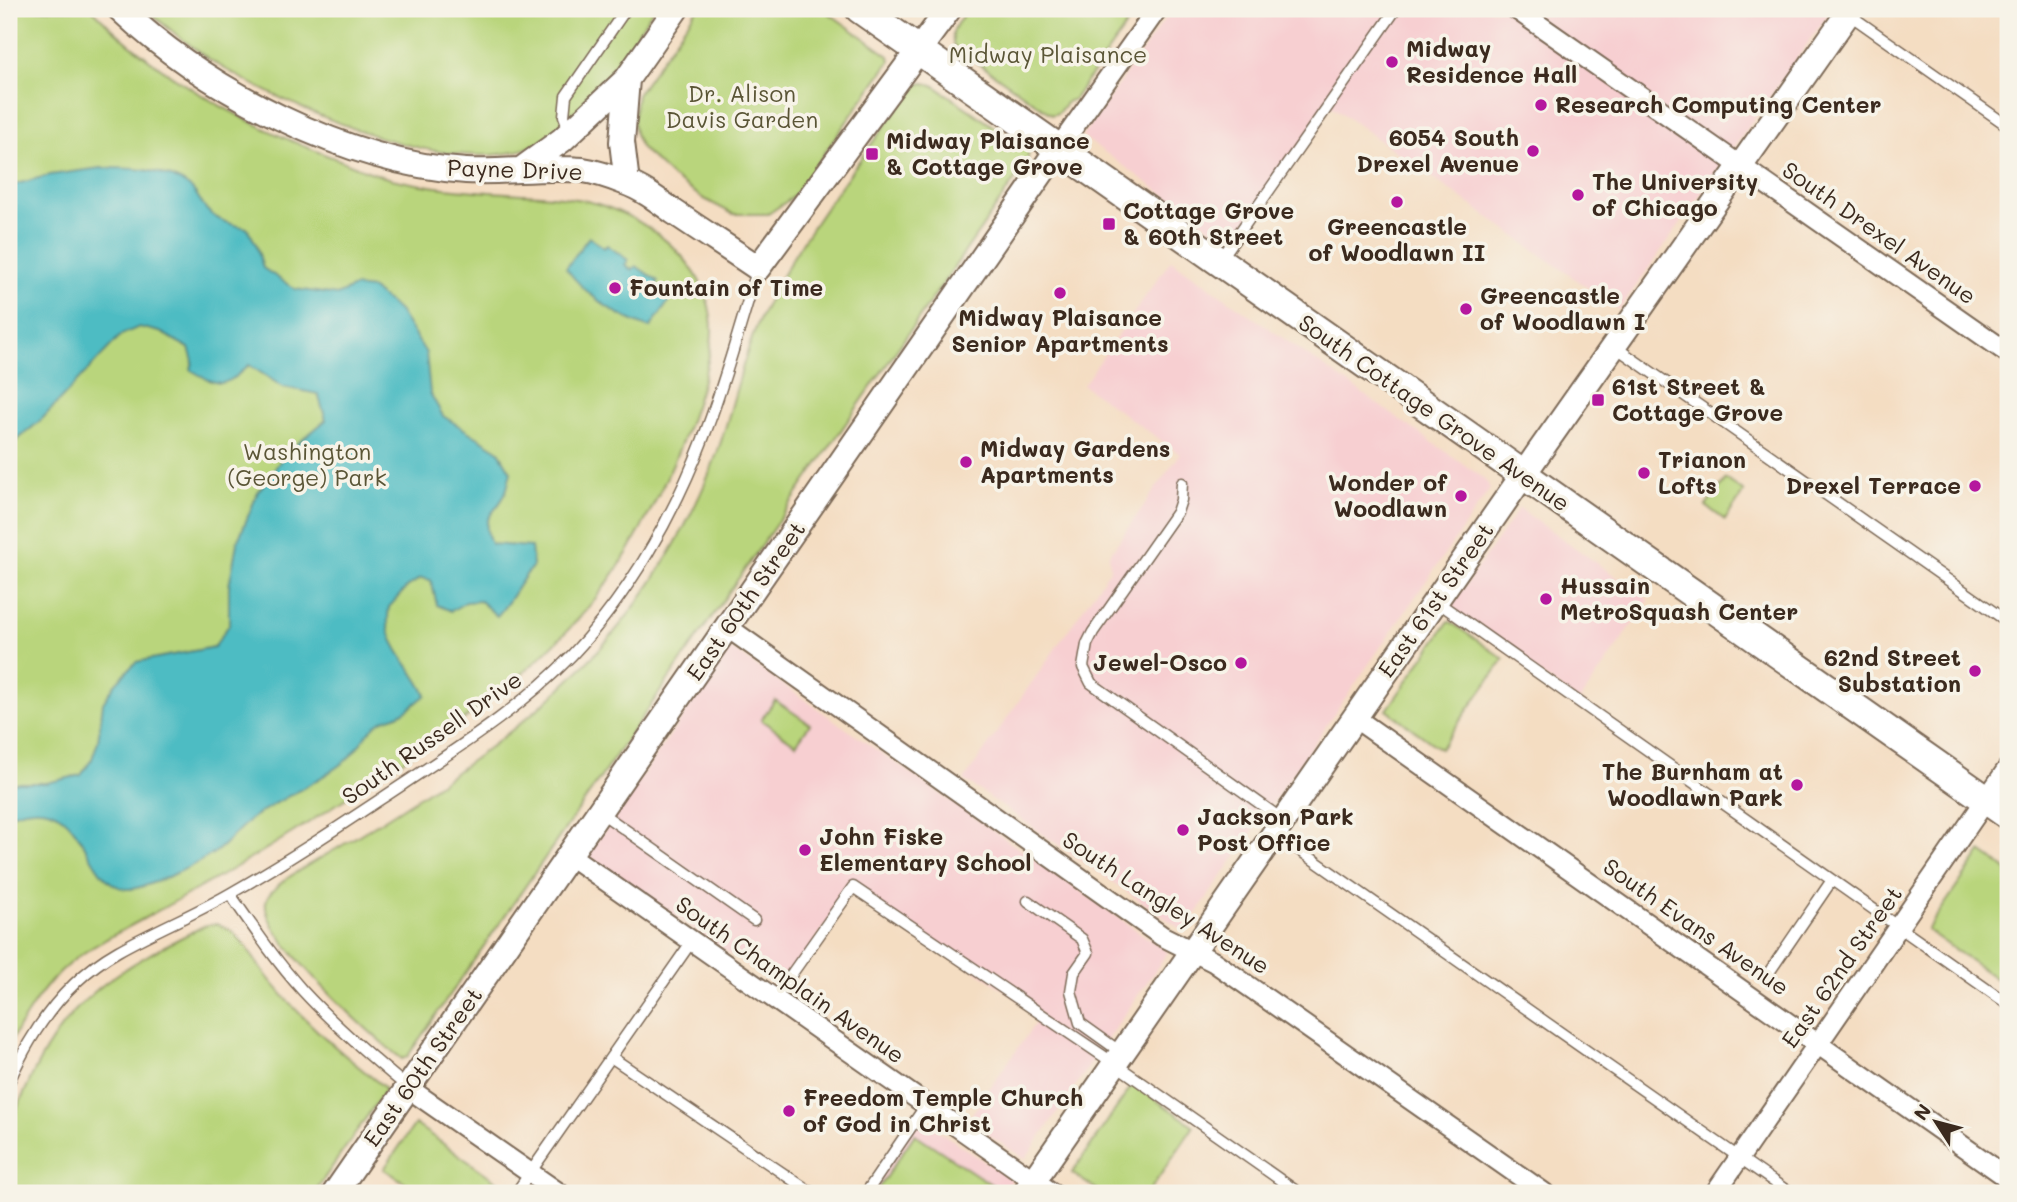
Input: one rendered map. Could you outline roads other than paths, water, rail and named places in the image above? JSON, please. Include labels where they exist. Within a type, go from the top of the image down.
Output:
[{"type":"main road","name":"South Cottage Grove Avenue","points":[[860,9],[1997,808]]},
{"type":"street","name":"Payne Drive","points":[[120,9],[193,68],[258,106],[330,140],[425,166],[468,171],[585,170],[627,183],[758,268]]},
{"type":"street","points":[[758,268],[949,9]]},
{"type":"street","name":"East 60th Street","points":[[335,1193],[1157,9]]},
{"type":"street","name":"South Drexel Avenue","points":[[1516,9],[2008,353]]},
{"type":"street","points":[[522,169],[571,133],[626,79],[673,10]]},
{"type":"street","name":"East 61st Street","points":[[1037,1189],[1118,1058],[1847,10]]},
{"type":"street","points":[[626,79],[622,142],[627,183]]},
{"type":"street","name":"South Langley Avenue","points":[[727,627],[1162,936],[1214,962],[1544,1193]]},
{"type":"street","name":"South Evans Avenue","points":[[1355,718],[2008,1178]]},
{"type":"street","name":"East 62nd Street","points":[[1715,1193],[1899,927],[1997,808],[2008,768]]},
{"type":"street","name":"South Champlain Avenue","points":[[569,855],[926,1105],[1037,1189]]},
{"type":"street","points":[[408,1088],[558,1193]]},
{"type":"lane","points":[[571,133],[564,116],[566,96],[626,9]]},
{"type":"lane","points":[[1219,262],[1396,9]]},
{"type":"lane","points":[[1847,10],[2008,126]]},
{"type":"lane","name":"South Russell Drive","points":[[9,1082],[44,1017],[64,993],[90,970],[116,952],[230,894],[335,830],[502,717],[571,656],[627,587],[672,508],[698,451],[758,268]]},
{"type":"lane","points":[[1614,346],[2008,622]]},
{"type":"lane","points":[[1182,483],[1177,512],[1093,632],[1083,656],[1083,667],[1091,683],[1279,827],[1790,1193]]},
{"type":"lane","points":[[1436,600],[2008,1004]]},
{"type":"lane","points":[[600,812],[754,920]]},
{"type":"lane","points":[[1769,971],[1832,880]]},
{"type":"lane","points":[[774,999],[853,887],[1118,1058],[1300,1193]]},
{"type":"lane","points":[[230,894],[262,942],[302,989],[408,1088]]},
{"type":"lane","points":[[1028,901],[1083,939],[1088,953],[1074,973],[1070,991],[1080,1023],[1118,1058]]},
{"type":"lane","points":[[516,1193],[692,941]]},
{"type":"lane","points":[[611,1057],[812,1193]]},
{"type":"lane","points":[[866,1193],[926,1105]]},
{"type":"water","points":[[101,168],[148,170],[181,181],[193,190],[211,214],[247,228],[256,244],[263,268],[295,289],[337,295],[354,287],[372,289],[399,311],[426,353],[430,393],[443,416],[498,450],[511,472],[505,494],[488,521],[491,544],[531,547],[533,566],[497,616],[480,601],[466,602],[451,611],[437,605],[431,580],[421,578],[407,587],[389,607],[388,628],[396,648],[426,695],[403,712],[380,722],[345,761],[252,818],[214,853],[145,886],[126,889],[111,883],[99,870],[68,823],[54,812],[35,809],[9,815],[9,783],[46,783],[81,775],[92,759],[98,741],[103,703],[115,684],[136,662],[214,647],[229,625],[229,586],[237,543],[258,492],[286,453],[326,420],[318,394],[283,387],[249,365],[222,383],[209,380],[191,370],[193,361],[189,348],[160,332],[139,327],[121,335],[42,419],[9,447],[9,186],[50,175]]},
{"type":"water","points":[[589,237],[604,248],[607,245],[628,260],[625,265],[632,270],[636,266],[658,281],[656,285],[672,297],[650,328],[626,318],[604,304],[583,288],[566,268]]},
{"type":"place","name":"Midway Residence Hall","points":[[1392,62]]},
{"type":"place","name":"Research Computing Center","points":[[1541,105]]},
{"type":"place","name":"6054 South Drexel Avenue","points":[[1533,151]]},
{"type":"place","name":"Midway Plaisance & Cottage Grove","points":[[872,154]]},
{"type":"place","name":"The University of Chicago","points":[[1578,195]]},
{"type":"place","name":"Greencastle of Woodlawn II","points":[[1397,202]]},
{"type":"place","name":"Cottage Grove & 60th Street","points":[[1109,224]]},
{"type":"place","name":"Fountain of Time","points":[[615,288]]},
{"type":"place","name":"Midway Plaisance Senior Apartments","points":[[1060,293]]},
{"type":"place","name":"Greencastle of Woodlawn I","points":[[1466,309]]},
{"type":"place","name":"61st Street & Cottage Grove","points":[[1598,400]]},
{"type":"place","name":"Midway Gardens Apartments","points":[[966,462]]},
{"type":"place","name":"Trianon Lofts","points":[[1644,473]]},
{"type":"place","name":"Drexel Terrace","points":[[1975,486]]},
{"type":"place","name":"Wonder of Woodlawn","points":[[1461,496]]},
{"type":"place","name":"Hussain MetroSquash Center","points":[[1546,599]]},
{"type":"place","name":"Jewel-Osco","points":[[1241,663]]},
{"type":"place","name":"62nd Street Substation","points":[[1975,671]]},
{"type":"place","name":"The Burnham at Woodlawn Park","points":[[1797,785]]},
{"type":"place","name":"Jackson Park Post Office","points":[[1183,830]]},
{"type":"place","name":"John Fiske Elementary School","points":[[805,850]]},
{"type":"place","name":"Freedom Temple Church of God in Christ","points":[[789,1111]]},
{"type":"park label","name":"Midway Plaisance","points":[[1048,55]]},
{"type":"park label","name":"Dr. Alison Davis Garden","points":[[742,107]]},
{"type":"park label","name":"Washington (George) Park","points":[[307,465]]}]
